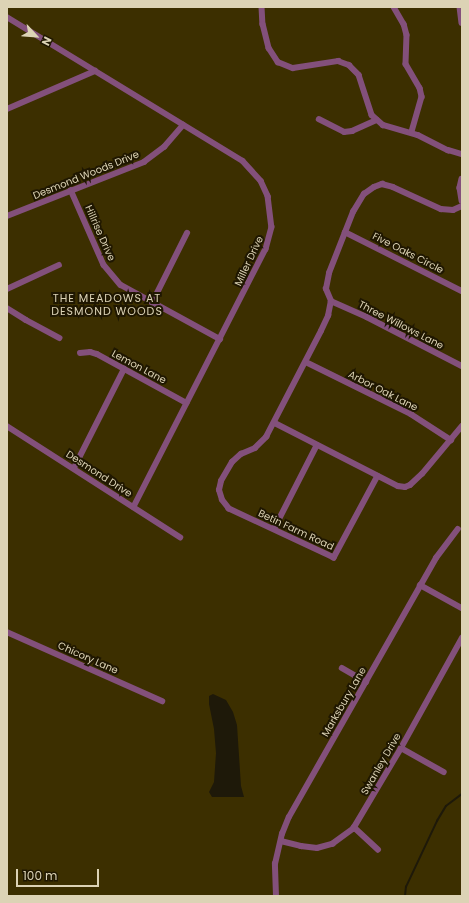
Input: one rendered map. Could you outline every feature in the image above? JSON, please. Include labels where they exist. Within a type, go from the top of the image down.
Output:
[{"type":"street","points":[[262,7],[263,24],[269,48],[278,62],[293,68],[338,60],[349,65],[358,73],[369,110],[377,120],[390,129],[412,133],[448,150],[462,154]]},
{"type":"street","points":[[394,7],[404,24],[406,35],[406,64],[420,88],[422,97],[412,133]]},
{"type":"street","points":[[460,7],[462,23]]},
{"type":"street","name":"Miller Drive","points":[[7,18],[243,161],[253,170],[261,181],[266,191],[272,212],[272,227],[266,249],[134,507]]},
{"type":"street","points":[[7,109],[94,71]]},
{"type":"street","points":[[319,119],[344,132],[352,131],[377,120]]},
{"type":"street","name":"Desmond Woods Drive","points":[[7,216],[144,162],[156,155],[183,125]]},
{"type":"street","points":[[462,179],[460,188],[462,202]]},
{"type":"street","points":[[331,301],[326,289],[327,280],[345,232],[353,212],[362,196],[374,187],[382,184],[398,189],[441,209],[453,210],[462,206]]},
{"type":"street","name":"Hillrise Drive","points":[[71,190],[104,265],[121,285],[220,339]]},
{"type":"street","name":"Five Oaks Circle","points":[[345,232],[462,291]]},
{"type":"street","points":[[152,303],[187,233]]},
{"type":"street","points":[[7,289],[60,265]]},
{"type":"street","name":"Betin Farm Road","points":[[331,301],[328,316],[275,423],[260,444],[241,454],[232,462],[221,481],[219,490],[222,500],[230,508],[334,558],[378,476]]},
{"type":"street","name":"Three Willows Lane","points":[[331,301],[367,317],[462,366]]},
{"type":"street","points":[[7,308],[60,338]]},
{"type":"street","name":"Lemon Lane","points":[[80,353],[90,352],[188,403]]},
{"type":"street","name":"Arbor Oak Lane","points":[[306,362],[411,414],[451,440]]},
{"type":"street","points":[[74,468],[124,369]]},
{"type":"street","points":[[275,423],[398,486],[410,485],[462,426]]},
{"type":"street","name":"Desmond Drive","points":[[7,426],[180,537]]},
{"type":"street","points":[[274,529],[317,445]]},
{"type":"street","name":"Marksbury Lane","points":[[276,896],[275,864],[280,841],[289,817],[420,585],[436,558],[458,528]]},
{"type":"street","points":[[420,585],[462,608]]},
{"type":"street","name":"Chicory Lane","points":[[7,632],[162,701]]},
{"type":"street","name":"Swanley Drive","points":[[280,841],[317,848],[332,844],[345,836],[354,827],[401,748],[462,638]]},
{"type":"street","points":[[342,668],[366,682]]},
{"type":"street","points":[[401,748],[444,772]]},
{"type":"street","points":[[354,827],[378,849]]},
{"type":"shaded area","points":[[213,694],[226,700],[233,712],[237,725],[241,786],[244,797],[212,797],[209,792],[214,782],[216,753],[214,729],[209,704],[209,696]]},
{"type":"waterway","points":[[405,896],[406,887],[437,821],[446,806],[462,794]]},
{"type":"district","name":"THE MEADOWS AT DESMOND WOODS","points":[[107,305]]}]
